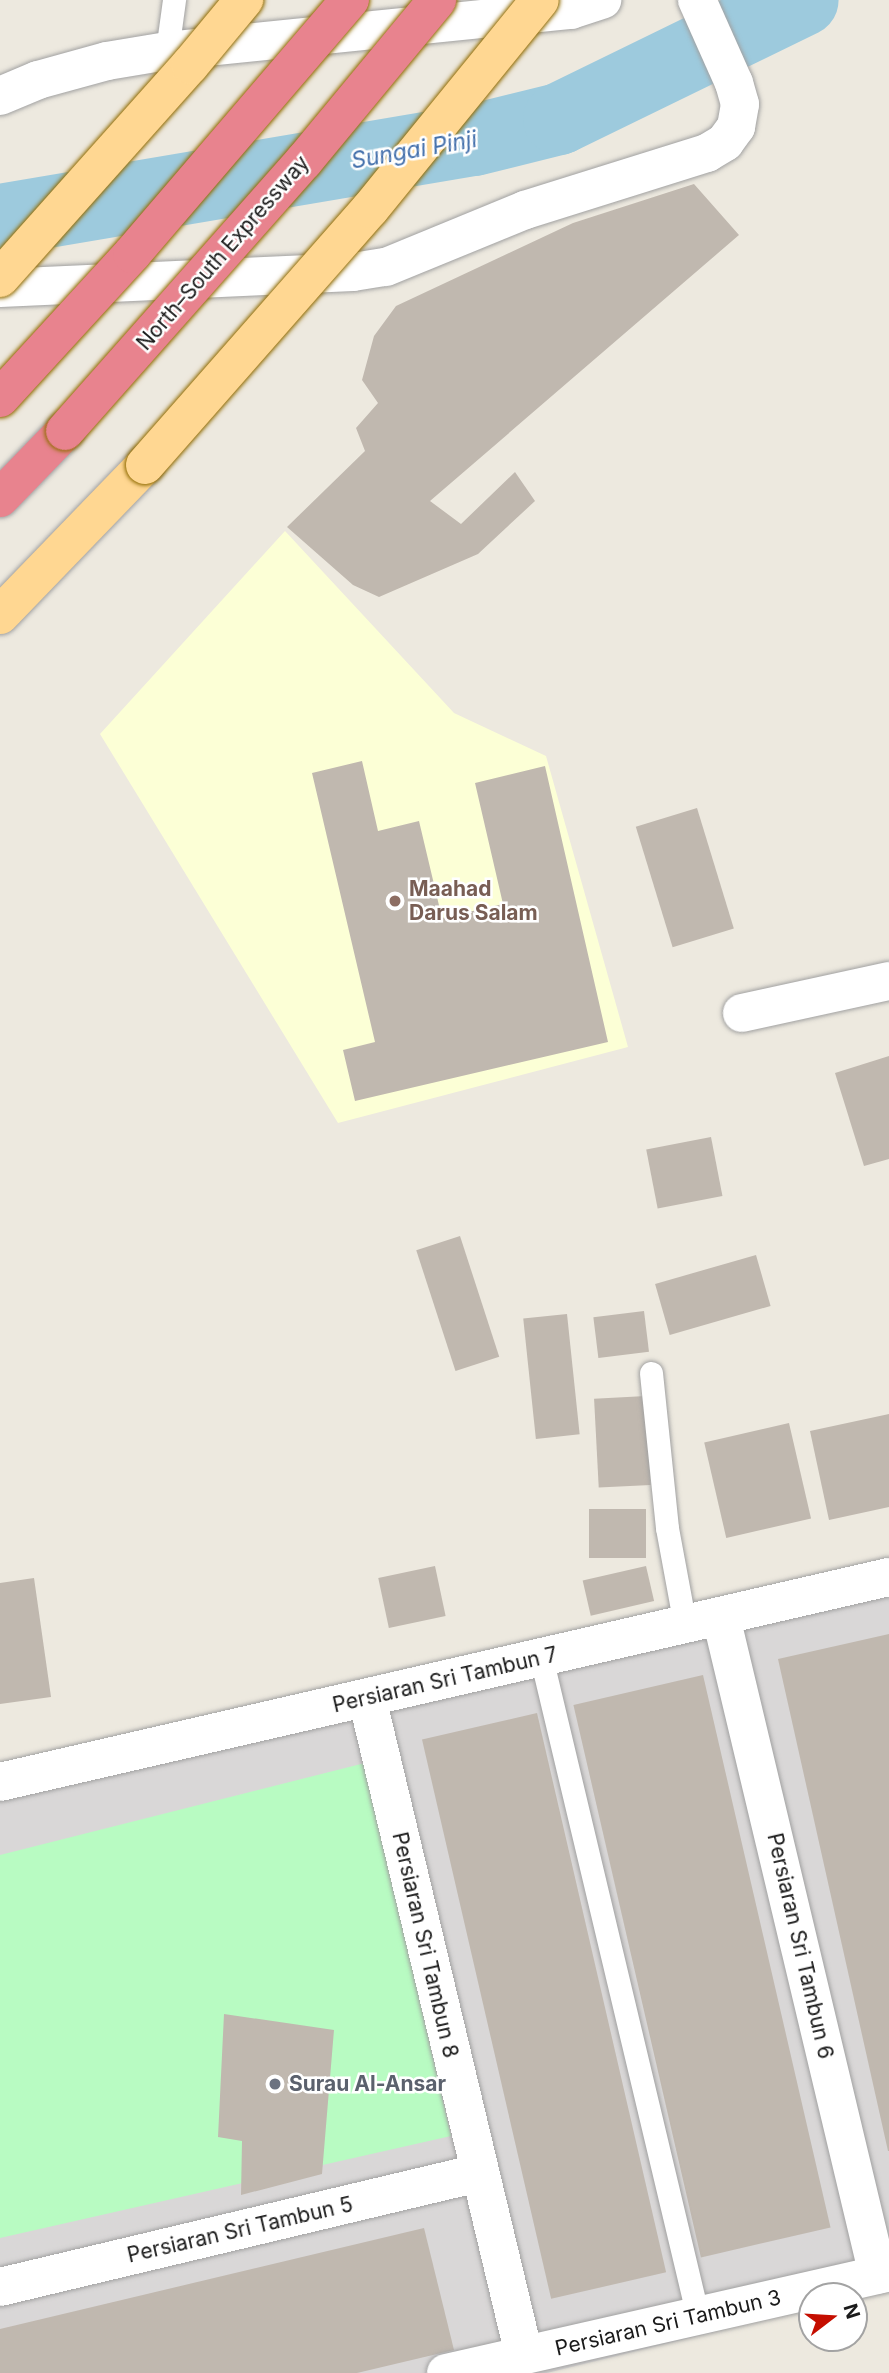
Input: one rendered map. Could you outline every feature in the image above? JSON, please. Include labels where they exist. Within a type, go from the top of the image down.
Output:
[{"type":"highway","points":[[0,398],[132,254],[350,0]]},
{"type":"highway","name":"North–South Expressway","points":[[0,498],[65,431],[304,161],[436,0]]},
{"type":"main road","points":[[0,278],[182,75],[244,0]]},
{"type":"main road","points":[[0,615],[145,465],[370,209],[540,0]]},
{"type":"street","points":[[0,96],[38,80],[107,61],[167,51],[571,10],[601,0]]},
{"type":"street","points":[[0,288],[353,272],[387,267],[525,210],[707,153],[725,142],[736,127],[740,104],[734,83],[697,0]]},
{"type":"street","points":[[743,1013],[889,981]]},
{"type":"street","name":"Persiaran Sri Tambun 7","points":[[0,1782],[889,1577]]},
{"type":"street","name":"Persiaran Sri Tambun 6","points":[[703,1621],[884,2273]]},
{"type":"street","name":"Persiaran Sri Tambun 8","points":[[366,1698],[523,2356]]},
{"type":"street","name":"Persiaran Sri Tambun 5","points":[[0,2287],[479,2173]]},
{"type":"street","name":"Persiaran Sri Tambun 3","points":[[446,2373],[884,2273]]},
{"type":"lane","points":[[167,51],[174,0]]},
{"type":"lane","points":[[651,1373],[667,1528],[703,1621]]},
{"type":"lane","points":[[541,1657],[698,2317]]},
{"type":"shaded area","name":"Maahad Darus Salam","points":[[285,531],[454,713],[546,756],[628,1047],[338,1123],[100,734]]},
{"type":"shaded area","points":[[889,1580],[889,2289],[868,2294],[868,2282],[798,2282],[798,2311],[547,2373],[0,2373],[0,1778]]},
{"type":"green space","points":[[365,1763],[451,2136],[0,2238],[0,1855]]},
{"type":"building","points":[[694,184],[739,235],[430,501],[461,524],[515,472],[535,501],[478,554],[379,597],[353,585],[287,527],[365,451],[356,428],[378,403],[362,380],[374,336],[396,306],[573,223]]},
{"type":"building","points":[[362,761],[378,831],[419,821],[442,918],[503,904],[475,783],[545,766],[608,1042],[355,1101],[343,1050],[375,1042],[312,773]]},
{"type":"building","points":[[697,808],[734,928],[673,947],[636,827]]},
{"type":"building","points":[[889,1056],[889,1159],[864,1166],[835,1073]]},
{"type":"building","points":[[711,1137],[722,1196],[658,1208],[646,1150]]},
{"type":"building","points":[[460,1236],[499,1357],[455,1371],[416,1250]]},
{"type":"building","points":[[756,1255],[771,1306],[670,1335],[655,1284]]},
{"type":"building","points":[[644,1311],[649,1352],[598,1358],[593,1317]]},
{"type":"building","points":[[567,1314],[580,1434],[536,1439],[523,1319]]},
{"type":"building","points":[[646,1396],[651,1485],[599,1488],[594,1399]]},
{"type":"building","points":[[889,1414],[889,1507],[829,1520],[810,1431]]},
{"type":"building","points":[[789,1423],[811,1518],[726,1538],[704,1443]]},
{"type":"building","points":[[589,1509],[646,1509],[646,1558],[589,1558]]},
{"type":"building","points":[[435,1566],[446,1616],[389,1628],[378,1578]]},
{"type":"building","points":[[646,1566],[654,1601],[591,1616],[583,1581]]},
{"type":"building","points":[[34,1578],[51,1697],[0,1704],[0,1583]]},
{"type":"building","points":[[889,1634],[889,2151],[888,2151],[778,1659]]},
{"type":"building","points":[[703,1675],[831,2227],[701,2257],[573,1705]]},
{"type":"building","points":[[537,1713],[666,2272],[551,2299],[422,1740]]},
{"type":"building","name":"Surau Al-Ansar","points":[[224,2014],[334,2030],[322,2174],[241,2195],[242,2141],[218,2137]]},
{"type":"building","points":[[424,2228],[454,2350],[357,2373],[0,2373],[0,2329]]},
{"type":"waterway","name":"Sungai Pinji","points":[[0,220],[474,140],[559,119],[803,0]]},
{"type":"place","name":"Maahad Darus Salam","points":[[395,901]]},
{"type":"place","name":"Surau Al-Ansar","points":[[275,2084]]}]
